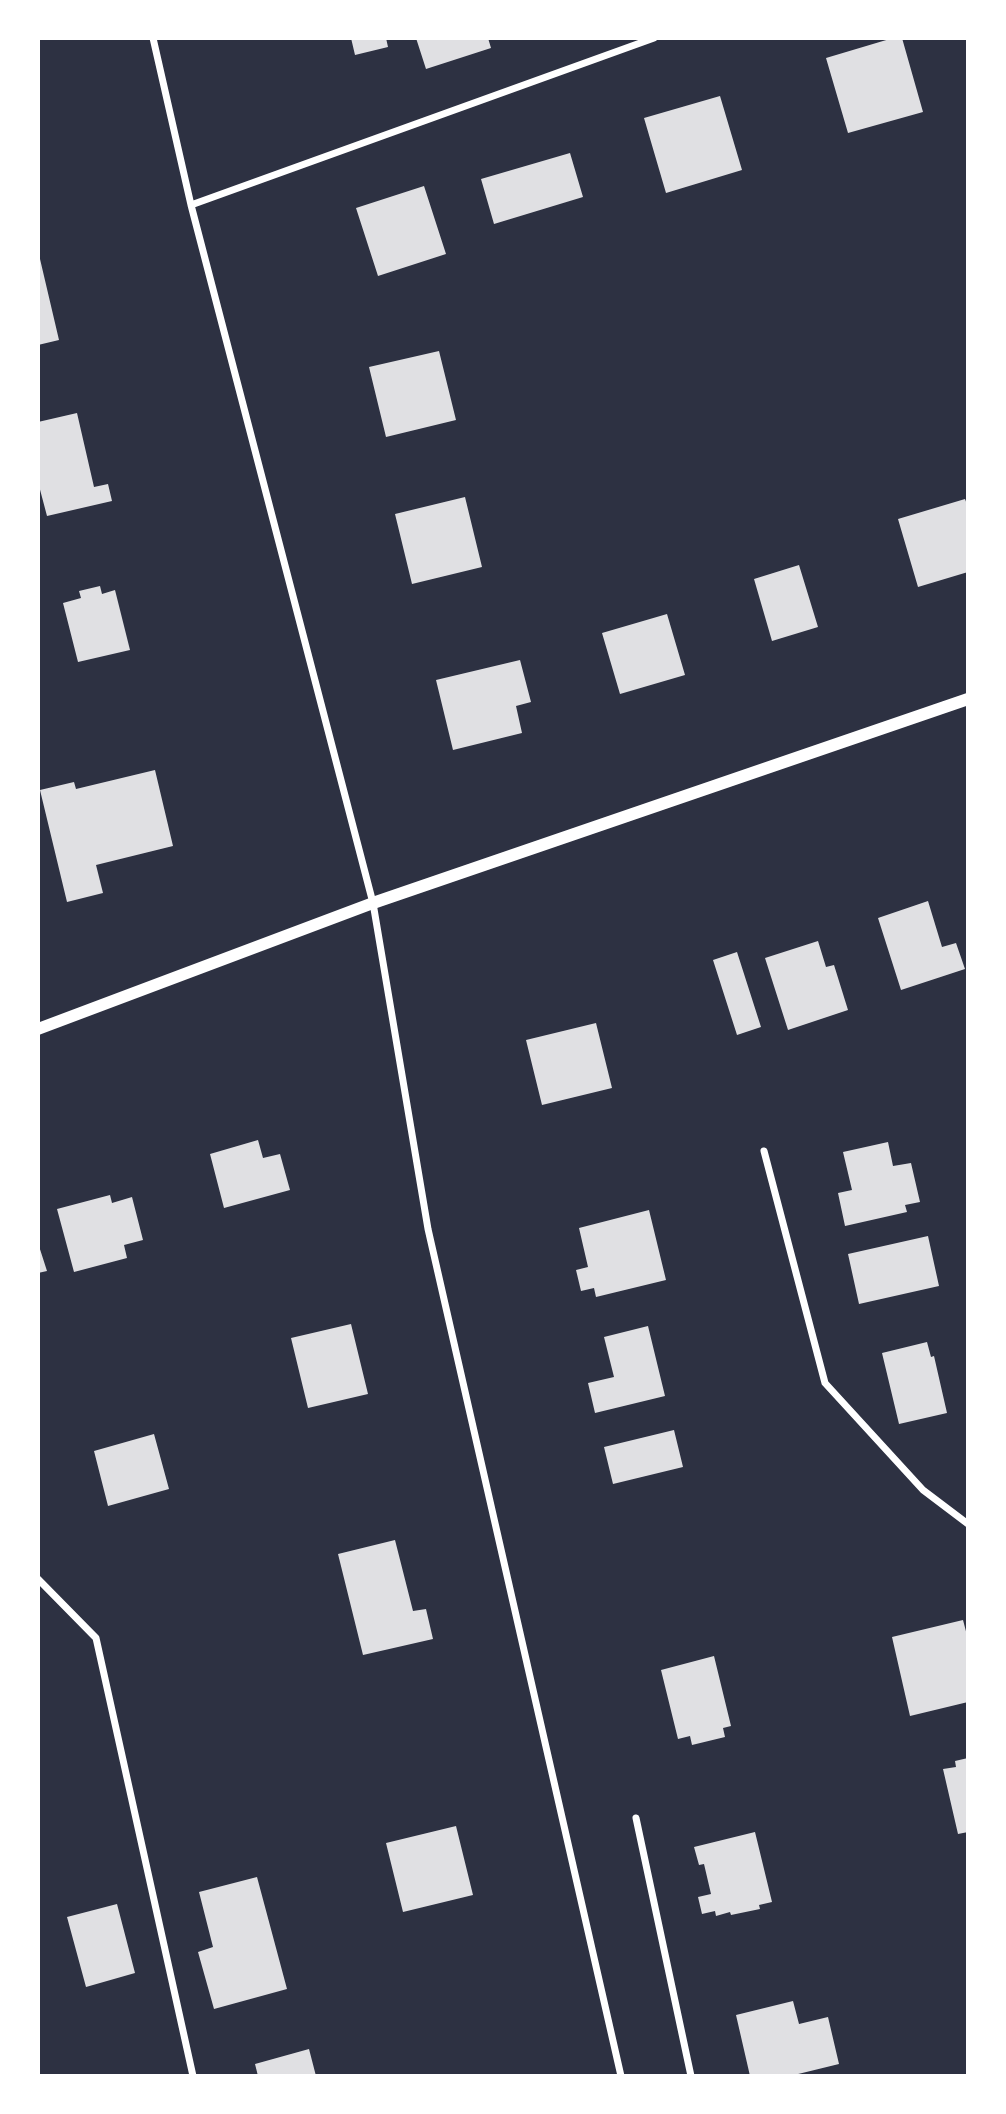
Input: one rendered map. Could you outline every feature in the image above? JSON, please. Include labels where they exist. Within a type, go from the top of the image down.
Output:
[{"type":"street","points":[[153,38],[191,205],[373,903],[428,1229],[621,2076]]},
{"type":"street","points":[[191,205],[654,38]]},
{"type":"street","points":[[38,1029],[373,903],[968,699]]},
{"type":"street","points":[[764,1151],[825,1383],[923,1490],[968,1524]]},
{"type":"street","points":[[38,1579],[96,1638],[193,2076]]},
{"type":"street","points":[[636,1818],[691,2076]]},
{"type":"building","points":[[351,38],[386,38],[388,47],[355,55]]},
{"type":"building","points":[[416,38],[488,38],[491,48],[426,69]]},
{"type":"building","points":[[893,38],[902,38],[923,112],[848,133],[826,58]]},
{"type":"building","points":[[720,96],[742,170],[666,193],[644,118]]},
{"type":"building","points":[[570,153],[583,197],[494,224],[481,179]]},
{"type":"building","points":[[424,186],[446,254],[378,276],[356,208]]},
{"type":"building","points":[[40,259],[59,340],[38,345],[38,260]]},
{"type":"building","points":[[439,351],[456,420],[386,437],[369,367]]},
{"type":"building","points":[[77,413],[94,487],[108,484],[112,501],[47,516],[38,482],[38,422]]},
{"type":"building","points":[[465,497],[482,567],[412,584],[395,514]]},
{"type":"building","points":[[965,499],[968,507],[968,572],[918,587],[898,519]]},
{"type":"building","points":[[799,565],[818,627],[772,641],[754,579]]},
{"type":"building","points":[[100,586],[102,594],[115,590],[130,650],[78,662],[63,603],[81,598],[79,591]]},
{"type":"building","points":[[667,614],[685,675],[620,694],[602,633]]},
{"type":"building","points":[[520,660],[531,702],[516,706],[522,733],[453,750],[436,680]]},
{"type":"building","points":[[155,770],[173,846],[96,865],[103,893],[67,902],[40,790],[74,782],[76,789]]},
{"type":"building","points":[[928,901],[942,947],[956,943],[965,969],[901,990],[878,918]]},
{"type":"building","points":[[818,941],[826,967],[834,965],[848,1010],[788,1030],[765,958]]},
{"type":"building","points":[[737,952],[761,1027],[737,1035],[713,960]]},
{"type":"building","points":[[596,1023],[612,1088],[542,1105],[526,1040]]},
{"type":"building","points":[[258,1140],[263,1158],[280,1154],[290,1190],[224,1208],[210,1154]]},
{"type":"building","points":[[888,1142],[893,1166],[911,1163],[920,1202],[905,1205],[907,1212],[845,1226],[838,1193],[852,1190],[843,1152]]},
{"type":"building","points":[[110,1195],[112,1203],[132,1197],[143,1240],[124,1245],[127,1258],[74,1272],[57,1209]]},
{"type":"building","points":[[649,1210],[666,1280],[596,1297],[594,1288],[581,1291],[576,1270],[588,1267],[579,1228]]},
{"type":"building","points":[[928,1236],[939,1286],[859,1304],[848,1254]]},
{"type":"building","points":[[38,1243],[47,1271],[38,1273]]},
{"type":"building","points":[[351,1324],[368,1394],[308,1408],[291,1338]]},
{"type":"building","points":[[648,1326],[665,1396],[595,1413],[588,1383],[614,1377],[604,1337]]},
{"type":"building","points":[[927,1342],[931,1357],[934,1356],[947,1413],[899,1424],[882,1353]]},
{"type":"building","points":[[674,1430],[683,1467],[613,1484],[604,1447]]},
{"type":"building","points":[[154,1434],[169,1489],[108,1506],[94,1451]]},
{"type":"building","points":[[395,1540],[413,1611],[426,1609],[433,1639],[363,1655],[338,1554]]},
{"type":"building","points":[[963,1620],[968,1639],[968,1702],[910,1716],[892,1637]]},
{"type":"building","points":[[714,1656],[731,1726],[723,1728],[725,1737],[692,1745],[690,1736],[678,1739],[661,1670]]},
{"type":"building","points":[[968,1758],[968,1832],[958,1834],[943,1769],[956,1767],[955,1761]]},
{"type":"building","points":[[456,1826],[473,1895],[403,1912],[386,1843]]},
{"type":"building","points":[[755,1832],[772,1902],[759,1905],[760,1909],[731,1915],[730,1912],[716,1916],[715,1911],[702,1914],[698,1897],[711,1894],[704,1864],[699,1865],[694,1847]]},
{"type":"building","points":[[257,1877],[287,1989],[214,2009],[198,1952],[213,1947],[199,1892]]},
{"type":"building","points":[[117,1904],[135,1973],[86,1987],[67,1917]]},
{"type":"building","points":[[793,2001],[799,2024],[828,2017],[839,2064],[790,2076],[750,2076],[736,2015]]},
{"type":"building","points":[[309,2049],[316,2076],[258,2076],[255,2064]]}]
